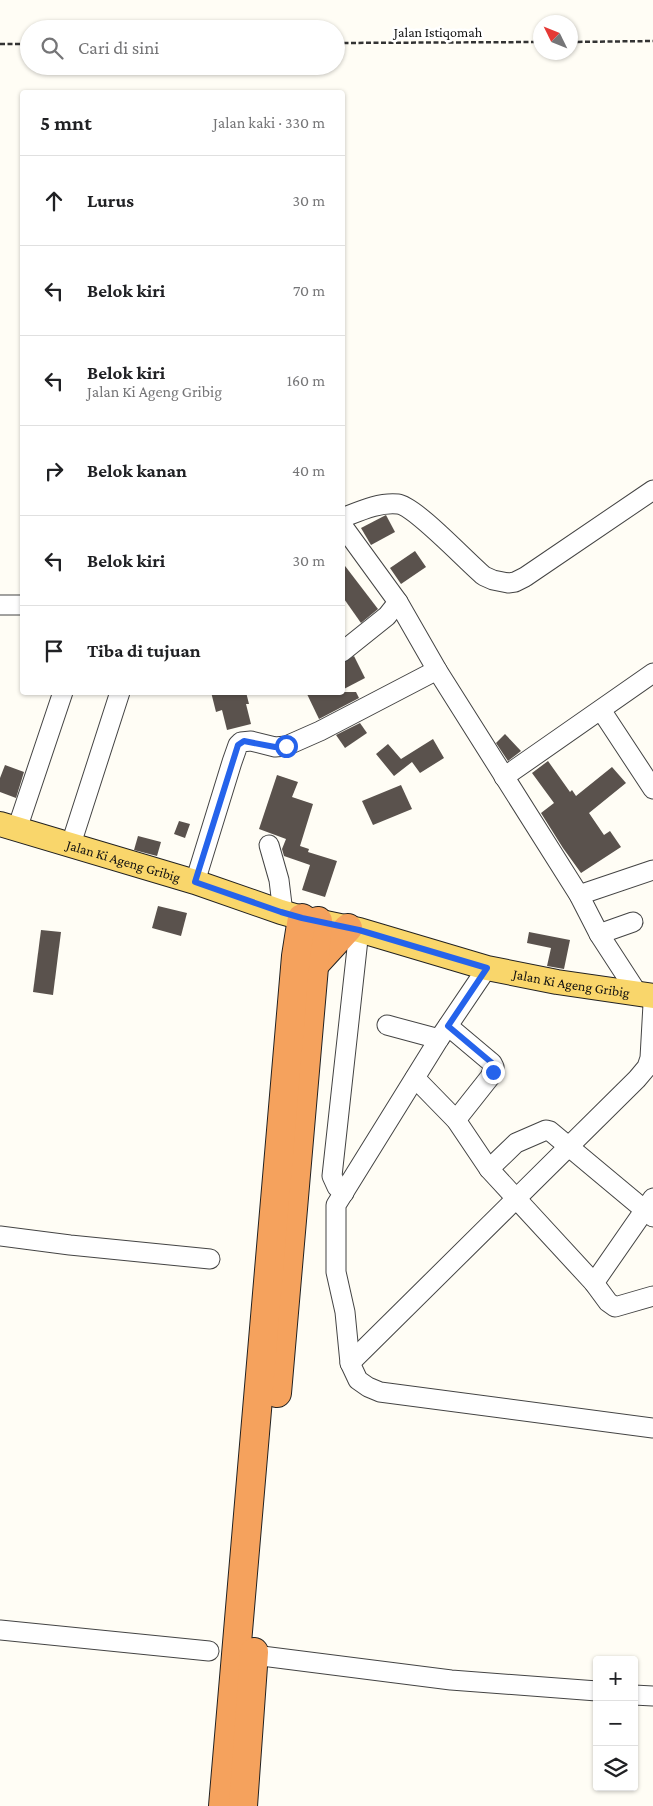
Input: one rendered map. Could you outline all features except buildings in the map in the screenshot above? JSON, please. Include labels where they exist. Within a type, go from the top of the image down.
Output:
[{"type":"highway","points":[[243,1806],[305,960],[301,917]]},
{"type":"highway","points":[[305,960],[354,929]]},
{"type":"highway","points":[[223,1806],[305,960]]},
{"type":"main road","name":"Jalan Ki Ageng Gribig","points":[[9,827],[195,882],[301,917],[354,929],[487,968],[648,998]]},
{"type":"street","points":[[345,517],[372,506],[387,504],[404,506],[417,514],[484,576],[508,583],[516,582],[537,571],[653,490]]},
{"type":"street","points":[[345,529],[398,602],[437,670],[579,895],[599,934],[648,998],[650,1058],[647,1067],[637,1079],[350,1364]]},
{"type":"street","points":[[345,650],[387,616],[398,602]]},
{"type":"street","points":[[0,605],[20,605]]},
{"type":"street","points":[[195,882],[232,762],[240,743],[244,741],[275,747],[286,746],[320,731],[437,670]]},
{"type":"street","points":[[504,777],[653,673]]},
{"type":"street","points":[[9,827],[62,695]]},
{"type":"street","points":[[71,844],[119,695]]},
{"type":"street","points":[[601,710],[653,789]]},
{"type":"street","points":[[269,845],[279,880],[301,917]]},
{"type":"street","points":[[579,895],[653,870]]},
{"type":"street","points":[[599,934],[633,922]]},
{"type":"street","points":[[344,1193],[337,1187],[332,1176],[354,929]]},
{"type":"street","points":[[487,968],[378,1134],[336,1205],[336,1272],[344,1312],[350,1364],[358,1380],[380,1392],[653,1428]]},
{"type":"street","points":[[388,1025],[443,1033],[492,1063],[494,1067],[490,1077],[456,1120]]},
{"type":"street","points":[[415,1078],[456,1120],[489,1168],[594,1283],[608,1302],[615,1307],[653,1296]]},
{"type":"street","points":[[489,1168],[516,1142],[546,1130],[569,1145],[650,1208],[594,1283]]},
{"type":"street","points":[[0,1236],[210,1259]]},
{"type":"street","points":[[0,1630],[209,1651]]},
{"type":"street","points":[[262,1656],[451,1680],[593,1692]]},
{"type":"street","points":[[638,1695],[653,1696]]},
{"type":"path","points":[[578,42],[653,41]]},
{"type":"path","name":"Jalan Istiqomah","points":[[345,43],[533,42]]},
{"type":"path","points":[[0,44],[20,44]]},
{"type":"route","points":[[286,746],[275,747],[250,741],[244,741],[238,745],[195,882],[281,912],[359,930],[487,968],[448,1026],[494,1065],[493,1072]]}]
